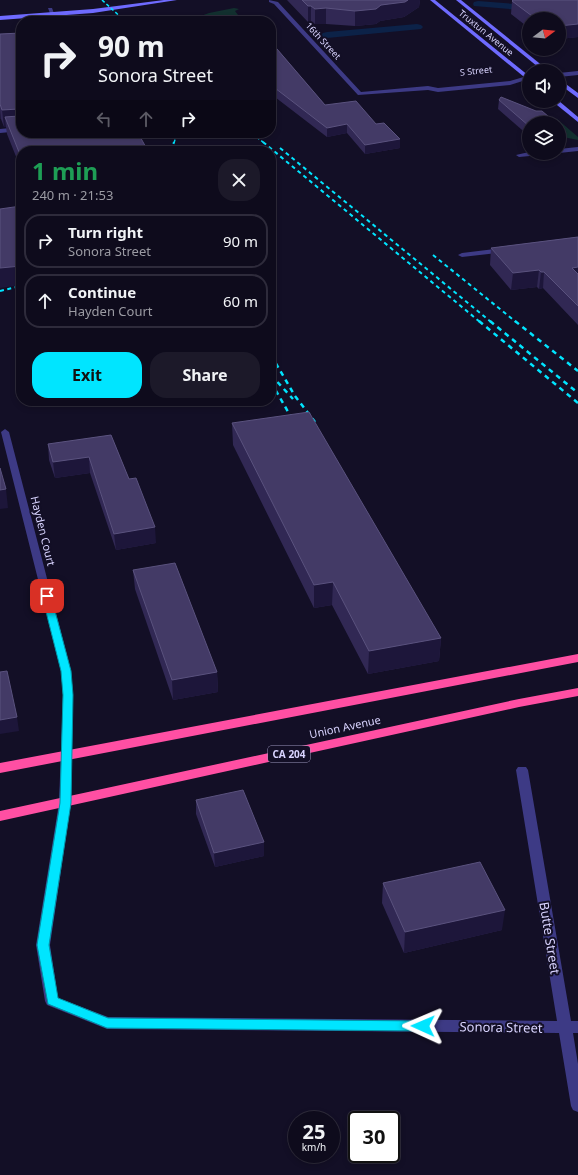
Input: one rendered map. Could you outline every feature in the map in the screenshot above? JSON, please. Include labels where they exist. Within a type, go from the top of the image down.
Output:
[{"type":"highway","points":[[0,768],[578,658]]},
{"type":"highway","name":"Union Avenue","points":[[0,816],[519,703],[578,692]]},
{"type":"main road","points":[[101,4],[133,0]]},
{"type":"main road","points":[[35,16],[176,0]]},
{"type":"main road","name":"Truxtun Avenue","points":[[432,0],[522,73]]},
{"type":"main road","name":"Truxtun Avenue","points":[[458,0],[537,64]]},
{"type":"main road","points":[[0,12],[86,5]]},
{"type":"main road","points":[[0,18],[16,17]]},
{"type":"main road","points":[[566,87],[578,96]]},
{"type":"main road","points":[[563,108],[578,120]]},
{"type":"street","name":"16th Street","points":[[271,1],[276,3],[360,94]]},
{"type":"street","points":[[50,9],[53,15]]},
{"type":"street","points":[[566,74],[578,73]]},
{"type":"street","name":"S Street","points":[[360,94],[428,88],[438,90],[510,83],[522,80]]},
{"type":"street","points":[[0,132],[16,130]]},
{"type":"street","points":[[566,150],[578,149]]},
{"type":"street","points":[[462,255],[508,249]]},
{"type":"street","name":"Hayden Court","points":[[5,432],[66,671],[68,695],[65,803]]},
{"type":"street","name":"Butte Street","points":[[522,770],[572,1027],[578,1106]]},
{"type":"street","name":"Sonora Street","points":[[65,803],[43,945],[52,1001],[107,1023],[572,1027]]},
{"type":"green space","points":[[234,8],[239,9],[235,11],[238,15],[201,16]]},
{"type":"green space","points":[[566,127],[578,137],[578,140],[566,138]]},
{"type":"building","points":[[302,0],[408,0],[405,2],[381,5],[376,9],[355,11],[326,8],[315,9],[308,6]]},
{"type":"building","points":[[578,0],[578,24],[566,25],[566,12],[527,12],[512,1]]},
{"type":"building","points":[[16,33],[16,109],[2,110],[0,104],[0,34]]},
{"type":"building","points":[[276,48],[325,105],[356,101],[376,124],[384,123],[400,139],[365,145],[347,124],[327,128],[276,89]]},
{"type":"building","points":[[501,97],[522,105],[522,108],[542,111],[548,116],[522,116],[522,120],[499,100]]},
{"type":"building","points":[[16,116],[16,138],[141,138],[145,146],[17,146],[5,117]]},
{"type":"building","points":[[16,207],[16,266],[0,268],[0,209]]},
{"type":"building","points":[[578,237],[578,267],[572,268],[578,274],[578,306],[544,272],[539,270],[513,273],[491,248]]},
{"type":"building","points":[[309,412],[441,638],[369,651],[333,582],[314,585],[232,423]]},
{"type":"building","points":[[111,435],[129,479],[136,478],[155,527],[114,534],[89,457],[53,462],[48,444]]},
{"type":"building","points":[[0,468],[6,489],[0,490]]},
{"type":"building","points":[[175,563],[217,672],[172,680],[133,570]]},
{"type":"building","points":[[7,671],[17,717],[0,720],[0,672]]},
{"type":"building","points":[[243,790],[264,842],[214,853],[196,800]]},
{"type":"building","points":[[480,862],[505,910],[405,932],[383,883]]},
{"type":"waterway","points":[[478,4],[578,12]]},
{"type":"waterway","points":[[327,35],[417,27]]},
{"type":"railway","points":[[102,0],[120,16]]},
{"type":"railway","points":[[174,143],[176,138]]},
{"type":"railway","points":[[258,138],[264,143]]},
{"type":"railway","points":[[173,146],[174,142]]},
{"type":"railway","points":[[263,142],[268,146]]},
{"type":"railway","points":[[280,148],[491,322]]},
{"type":"railway","points":[[276,153],[480,322]]},
{"type":"railway","points":[[433,255],[516,322]]},
{"type":"railway","points":[[0,291],[16,287]]},
{"type":"railway","points":[[479,321],[578,403]]},
{"type":"railway","points":[[490,321],[578,393]]},
{"type":"railway","points":[[515,321],[578,371]]},
{"type":"railway","points":[[276,364],[295,396],[315,422]]},
{"type":"railway","points":[[276,380],[293,399]]},
{"type":"railway","points":[[276,391],[295,424]]},
{"type":"route","points":[[47,596],[66,671],[68,695],[65,803],[43,945],[52,1001],[107,1023],[423,1026]]}]
